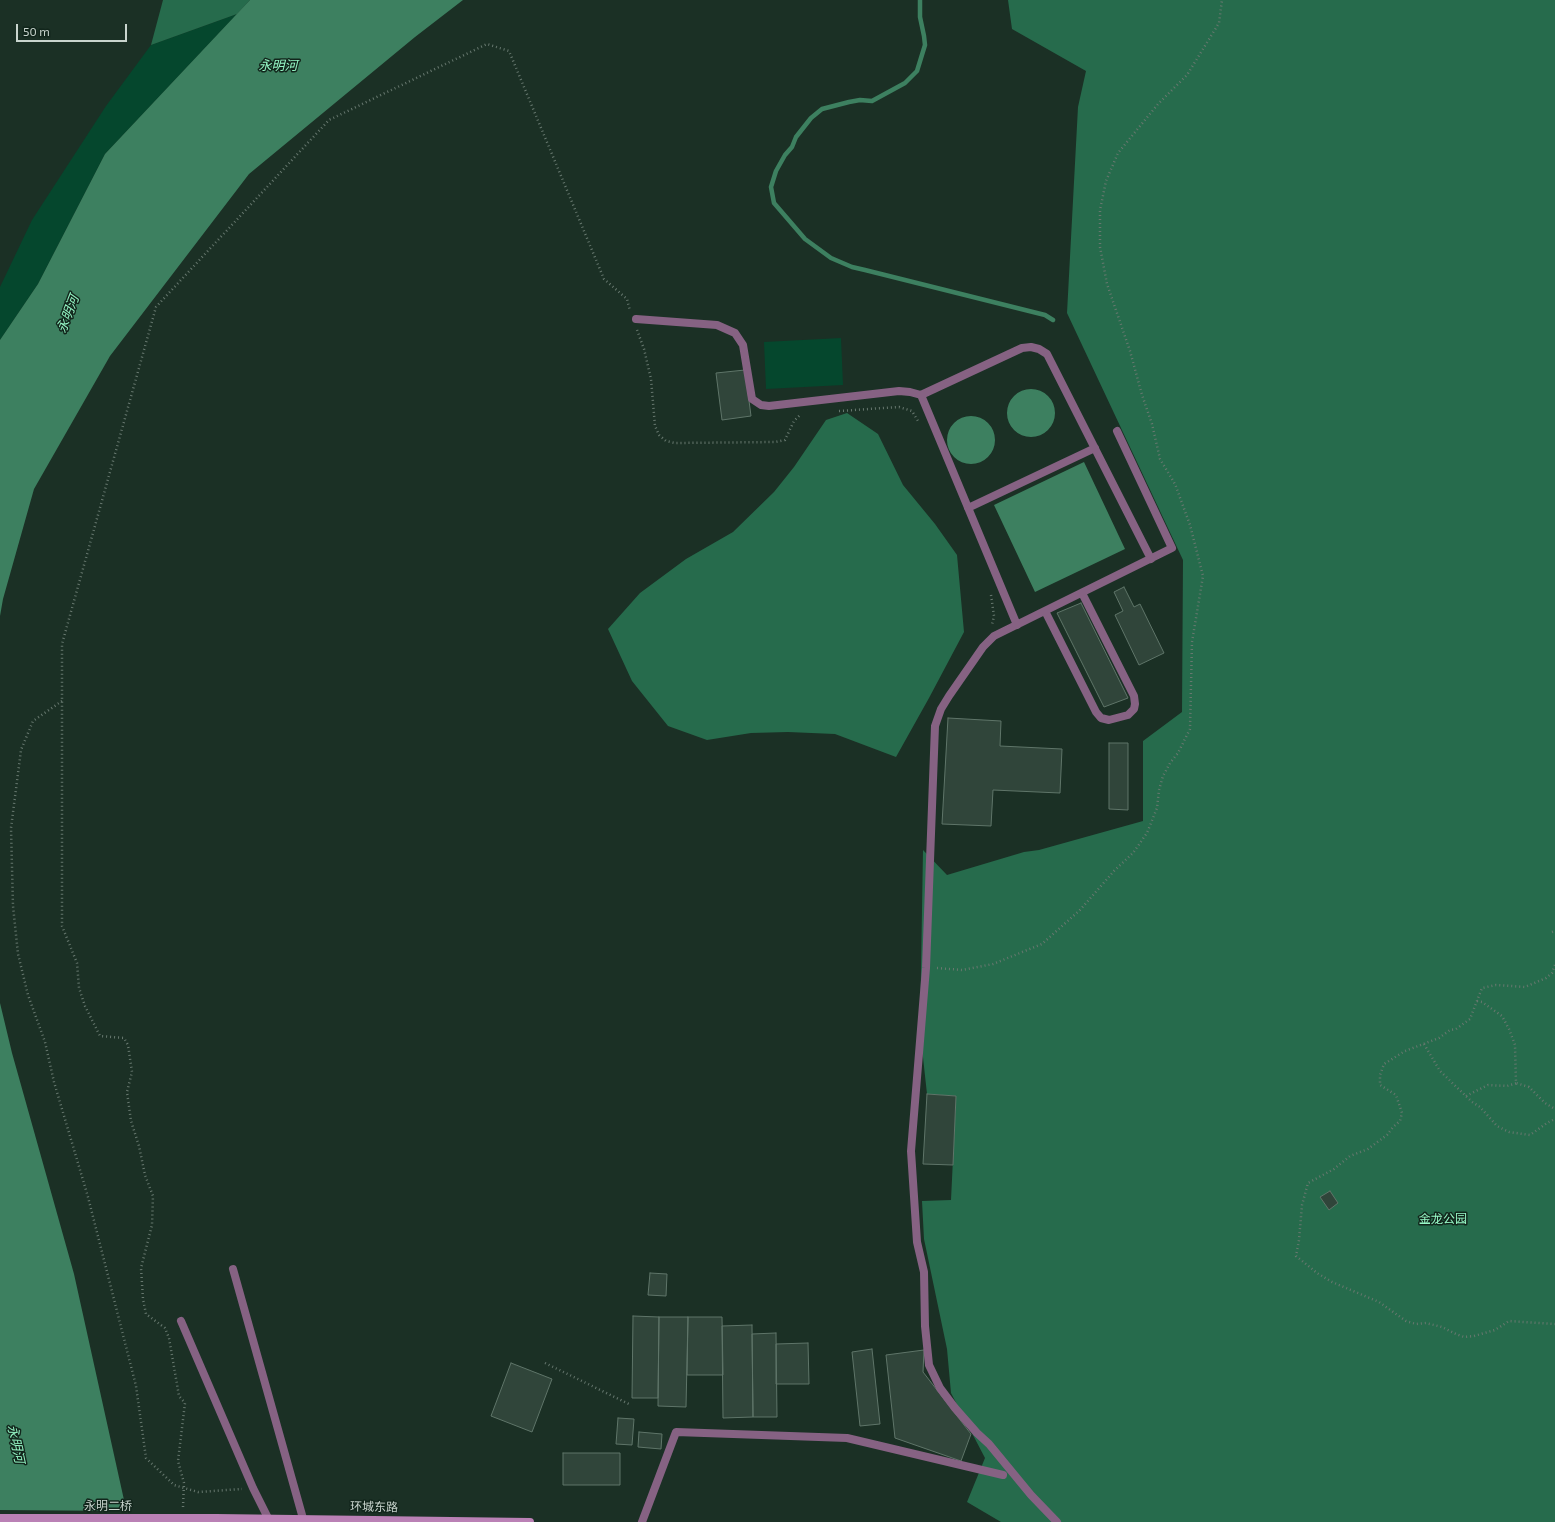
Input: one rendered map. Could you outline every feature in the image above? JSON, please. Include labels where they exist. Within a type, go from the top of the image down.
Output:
[{"type":"main road","name":"永明二桥","points":[[0,1518],[216,1518]]},
{"type":"main road","name":"环城东路","points":[[216,1518],[530,1522]]},
{"type":"street","points":[[634,319],[717,325],[735,333],[743,345],[752,399],[761,405],[769,406],[899,392],[910,392],[921,395],[1022,348],[1031,347],[1039,349],[1047,354],[1151,558]]},
{"type":"street","points":[[921,395],[1017,626]]},
{"type":"street","points":[[1057,1522],[1031,1495],[989,1444],[976,1433],[954,1408],[940,1388],[929,1365],[925,1326],[924,1272],[917,1242],[911,1151],[926,968],[935,726],[941,709],[983,647],[994,636],[1017,626],[1172,548],[1117,431]]},
{"type":"street","points":[[968,508],[1095,448]]},
{"type":"street","points":[[1046,611],[1096,712],[1101,718],[1110,720],[1128,715],[1134,709],[1134,696],[1082,593]]},
{"type":"street","points":[[233,1269],[304,1520]]},
{"type":"street","points":[[181,1321],[253,1488],[268,1518]]},
{"type":"street","points":[[642,1522],[676,1432],[847,1438],[1003,1475]]},
{"type":"path","points":[[183,1510],[184,1488],[178,1461],[185,1403],[179,1396],[169,1338],[165,1328],[146,1314],[143,1299],[141,1268],[152,1225],[153,1196],[145,1175],[139,1146],[131,1121],[127,1092],[132,1072],[128,1045],[124,1038],[100,1036],[84,1006],[79,988],[77,963],[62,926],[62,644],[156,307],[329,120],[487,44],[509,51],[604,279],[627,299],[644,350],[651,379],[655,426],[659,435],[666,441],[675,443],[775,442],[785,440],[794,421],[799,415],[806,413]]},
{"type":"path","points":[[837,411],[899,407],[912,412],[919,422]]},
{"type":"path","points":[[987,643],[994,616],[990,588]]},
{"type":"path","points":[[62,701],[32,721],[21,750],[11,828],[13,906],[18,954],[28,995],[45,1042],[54,1082],[88,1197],[134,1378],[146,1458],[174,1485],[198,1492],[253,1488]]},
{"type":"path","points":[[1555,964],[1552,973],[1546,978],[1525,987],[1496,985],[1482,988],[1470,1019],[1456,1029],[1450,1030],[1439,1038],[1405,1051],[1384,1064],[1380,1075],[1380,1085],[1396,1095],[1402,1113],[1400,1121],[1387,1135],[1368,1150],[1350,1156],[1334,1169],[1308,1183],[1302,1204],[1296,1256],[1332,1282],[1379,1302],[1406,1321],[1416,1324],[1426,1323],[1442,1327],[1464,1337],[1474,1336],[1495,1330],[1509,1321],[1555,1324]]},
{"type":"path","points":[[1477,1001],[1482,1002],[1502,1016],[1509,1029],[1514,1045],[1515,1075],[1517,1083]]},
{"type":"path","points":[[1424,1044],[1440,1072],[1472,1102],[1480,1107],[1497,1126],[1509,1132],[1530,1135],[1555,1119]]},
{"type":"path","points":[[1466,1096],[1488,1085],[1507,1086],[1517,1083],[1529,1087],[1545,1103],[1555,1109]]},
{"type":"path","points":[[545,1363],[630,1404]]},
{"type":"shaded area","points":[[237,14],[105,154],[38,284],[0,340],[0,287],[32,220],[106,106],[151,45]]},
{"type":"shaded area","points":[[841,338],[843,385],[766,389],[764,342]]},
{"type":"green space","points":[[163,0],[250,0],[237,14],[151,45]]},
{"type":"green space","name":"金龙公园","points":[[1008,0],[1555,0],[1555,1522],[1001,1522],[967,1502],[985,1458],[951,1393],[947,1349],[924,1239],[922,1201],[951,1200],[956,1096],[927,1094],[920,1030],[923,850],[947,875],[1024,852],[1039,850],[1143,821],[1143,741],[1182,712],[1183,560],[1067,313],[1078,107],[1086,71],[1012,29]]},
{"type":"green space","points":[[847,413],[878,434],[903,485],[935,524],[957,555],[964,632],[896,757],[835,734],[788,732],[751,733],[707,740],[668,726],[632,681],[608,629],[640,593],[686,559],[733,532],[774,492],[794,467],[826,420]]},
{"type":"water","name":"永明河","points":[[250,0],[463,0],[415,37],[249,174],[110,356],[34,489],[3,599],[0,616],[0,340],[38,284],[105,154]]},
{"type":"water","points":[[1031,389],[1040,391],[1048,396],[1053,404],[1055,413],[1053,422],[1048,430],[1040,435],[1031,437],[1022,435],[1014,430],[1009,422],[1007,413],[1009,404],[1014,396],[1022,391]]},
{"type":"water","points":[[971,416],[980,418],[988,423],[993,431],[995,440],[993,449],[988,457],[980,462],[971,464],[962,462],[954,457],[949,449],[947,440],[949,431],[954,423],[962,418]]},
{"type":"water","points":[[1084,462],[1125,549],[1035,592],[994,505]]},
{"type":"water","name":"永明河","points":[[0,1003],[12,1053],[74,1274],[124,1500],[127,1522],[0,1522]]},
{"type":"pier","points":[[0,1510],[128,1511],[129,1522],[0,1522]]},
{"type":"building","points":[[745,370],[751,416],[722,420],[716,373]]},
{"type":"building","points":[[1124,587],[1134,607],[1140,604],[1164,653],[1139,665],[1115,615],[1123,611],[1114,592]]},
{"type":"building","points":[[1081,603],[1128,698],[1104,707],[1057,613]]},
{"type":"building","points":[[948,718],[1001,721],[1000,746],[1062,749],[1060,793],[993,790],[991,826],[942,824]]},
{"type":"building","points":[[1109,743],[1128,743],[1128,810],[1109,809]]},
{"type":"building","points":[[927,1094],[956,1096],[953,1165],[923,1164]]},
{"type":"building","points":[[1330,1191],[1338,1203],[1329,1210],[1320,1197]]},
{"type":"building","points":[[650,1273],[667,1274],[666,1296],[648,1295]]},
{"type":"building","points":[[633,1316],[659,1317],[658,1398],[632,1398]]},
{"type":"building","points":[[659,1317],[688,1317],[686,1407],[658,1406]]},
{"type":"building","points":[[688,1317],[722,1317],[723,1375],[687,1375]]},
{"type":"building","points":[[752,1325],[753,1417],[723,1418],[722,1326]]},
{"type":"building","points":[[776,1333],[777,1417],[753,1417],[752,1334]]},
{"type":"building","points":[[808,1343],[809,1384],[776,1384],[776,1344]]},
{"type":"building","points":[[872,1349],[880,1424],[860,1426],[852,1352]]},
{"type":"building","points":[[924,1350],[923,1372],[971,1434],[961,1461],[895,1438],[886,1355]]},
{"type":"building","points":[[511,1363],[552,1379],[532,1432],[491,1416]]},
{"type":"building","points":[[618,1418],[634,1419],[632,1445],[616,1444]]},
{"type":"building","points":[[639,1432],[662,1434],[661,1449],[638,1447]]},
{"type":"building","points":[[563,1453],[620,1453],[620,1485],[563,1485]]},
{"type":"waterway","points":[[920,0],[920,17],[925,45],[917,71],[905,83],[872,101],[860,100],[822,109],[811,118],[796,137],[792,147],[785,155],[776,171],[771,187],[774,203],[805,239],[831,258],[852,267],[1045,315],[1053,320]]}]
